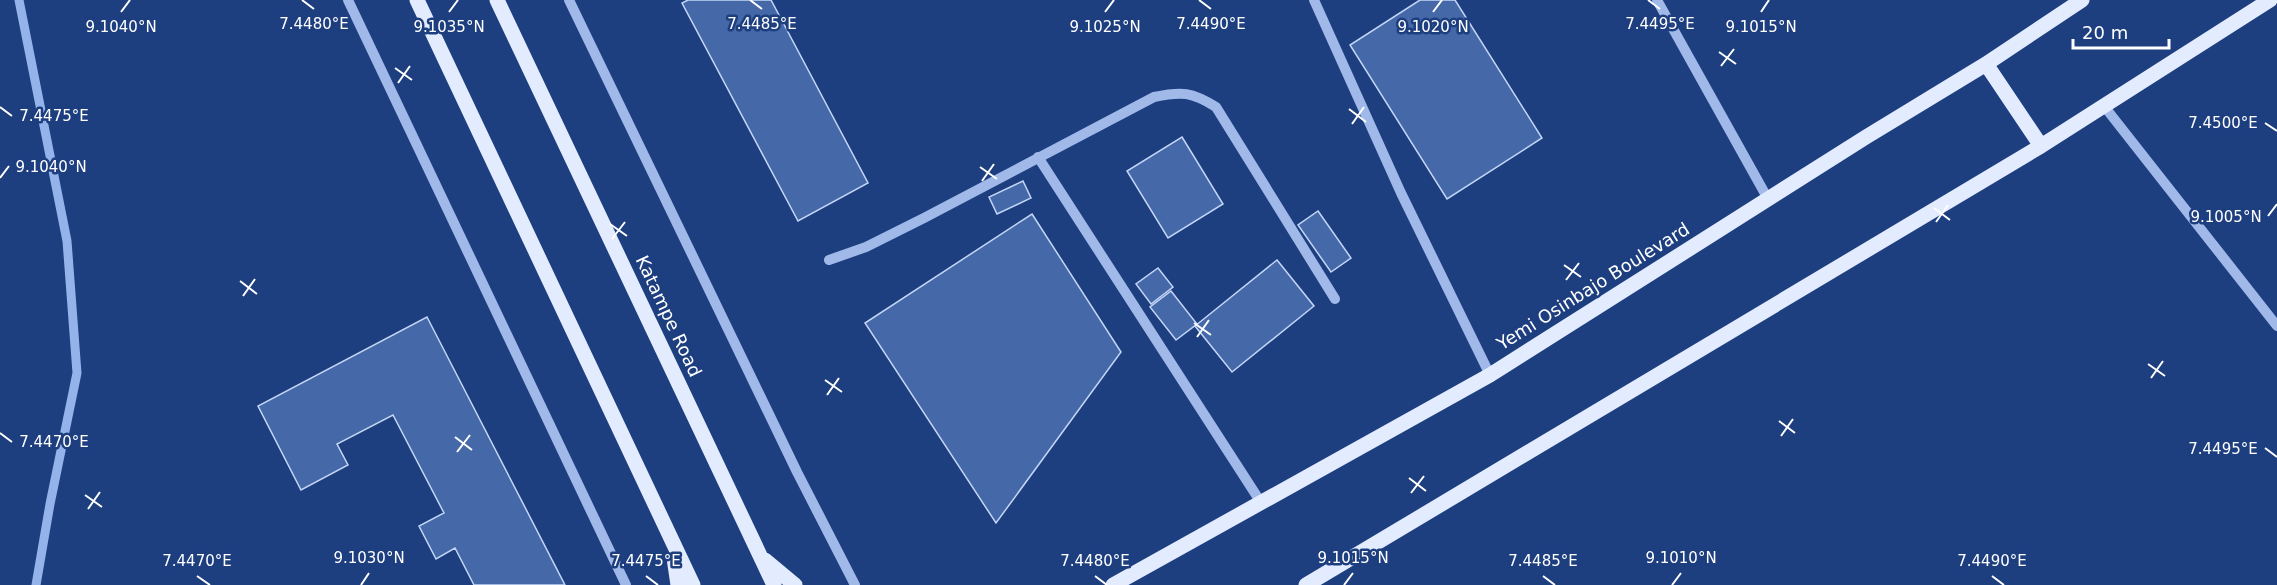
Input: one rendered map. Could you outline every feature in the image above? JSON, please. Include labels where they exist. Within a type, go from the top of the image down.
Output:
[{"type":"main road","points":[[417,0],[693,585]]},
{"type":"main road","name":"Katampe Road","points":[[497,0],[774,585]]},
{"type":"main road","name":"Yemi Osinbajo Boulevard","points":[[1113,585],[1260,501],[1490,375],[1866,137],[1986,64],[2082,0]]},
{"type":"main road","points":[[1306,585],[2041,146],[2270,0]]},
{"type":"main road","points":[[1986,64],[2041,146]]},
{"type":"main road","points":[[672,543],[678,585]]},
{"type":"main road","points":[[760,555],[795,585]]},
{"type":"street","points":[[348,0],[626,585]]},
{"type":"street","points":[[569,0],[797,472],[855,585]]},
{"type":"street","points":[[1314,0],[1401,193],[1490,375]]},
{"type":"street","points":[[1658,0],[1768,199]]},
{"type":"street","points":[[829,260],[875,243],[1154,97],[1177,92],[1196,95],[1216,107],[1335,299]]},
{"type":"street","points":[[2104,106],[2277,326]]},
{"type":"street","points":[[1038,157],[1260,501]]},
{"type":"building","points":[[688,0],[771,0],[868,183],[798,221],[682,3]]},
{"type":"building","points":[[1420,0],[1455,0],[1542,138],[1447,199],[1350,45]]},
{"type":"building","points":[[1182,137],[1223,204],[1168,238],[1127,171]]},
{"type":"building","points":[[1023,181],[1031,198],[997,214],[989,197]]},
{"type":"building","points":[[1318,211],[1351,258],[1331,272],[1298,225]]},
{"type":"building","points":[[1032,214],[1121,352],[996,523],[865,323]]},
{"type":"building","points":[[1277,260],[1314,306],[1232,372],[1195,326]]},
{"type":"building","points":[[1158,268],[1173,287],[1151,304],[1136,284]]},
{"type":"building","points":[[1171,291],[1197,324],[1176,340],[1150,307]]},
{"type":"building","points":[[427,317],[565,585],[474,585],[455,548],[436,559],[419,526],[444,513],[393,415],[337,444],[348,465],[301,490],[258,406]]},
{"type":"waterway","points":[[19,0],[67,241],[77,373],[36,585]]}]
